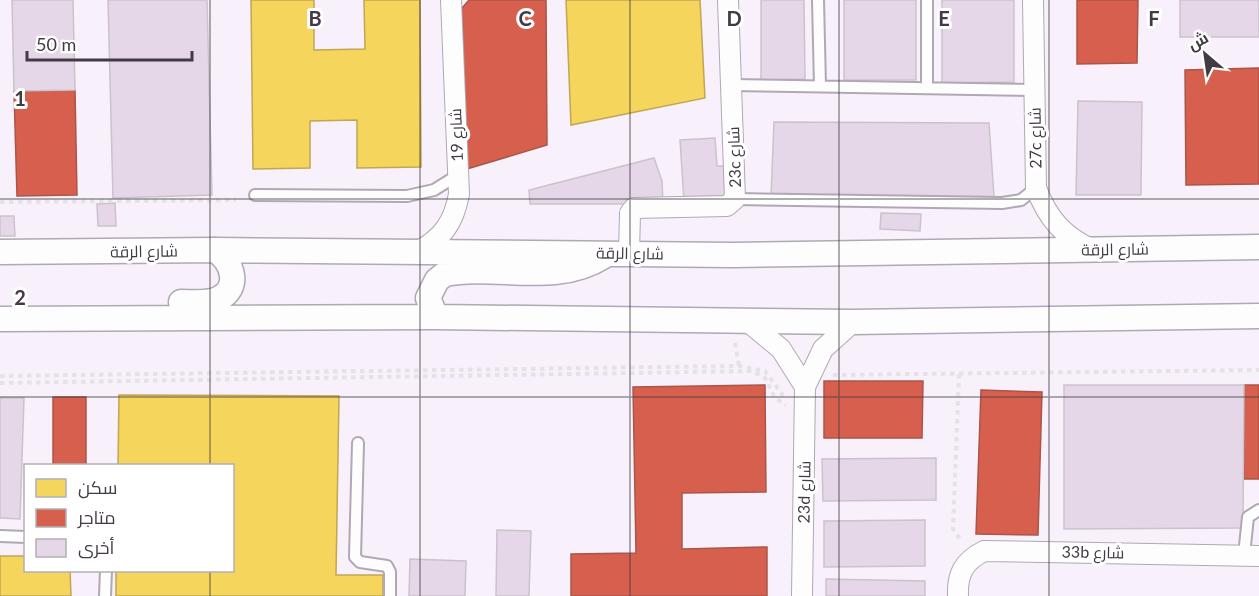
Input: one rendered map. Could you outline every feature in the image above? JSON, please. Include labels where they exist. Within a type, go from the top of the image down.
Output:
[{"type":"street","name":"شارع 19","points":[[417,252],[434,243],[447,230],[456,212],[458,175],[451,0]]},
{"type":"street","name":"23c شارع","points":[[619,253],[630,213],[634,208],[727,206],[735,199],[728,0]]},
{"type":"street","name":"27c شارع","points":[[1033,0],[1036,188],[1044,209],[1056,226],[1073,241],[1093,250]]},
{"type":"street","name":"شارع الرقة","points":[[0,252],[215,250],[732,255],[1259,247]]},
{"type":"street","points":[[52,317],[93,304],[208,302],[220,298],[229,290],[233,279],[232,266],[225,256],[215,250]]},
{"type":"street","points":[[436,317],[428,298],[436,280],[445,274],[555,273],[583,267],[619,253]]},
{"type":"street","points":[[0,319],[436,317],[853,322],[1259,316]]},
{"type":"street","points":[[746,321],[781,349],[805,397]]},
{"type":"street","name":"23d شارع","points":[[802,596],[805,397],[823,349],[836,334],[853,322]]},
{"type":"street","name":"33b شارع","points":[[972,557],[984,551],[997,550],[1251,555]]},
{"type":"street","points":[[958,596],[958,578],[972,557]]},
{"type":"lane","points":[[818,0],[820,86]]},
{"type":"lane","points":[[927,0],[927,88]]},
{"type":"lane","points":[[731,85],[1035,90]]},
{"type":"lane","points":[[255,195],[406,196],[434,190],[458,175]]},
{"type":"lane","points":[[735,199],[1002,203],[1021,200],[1036,188]]},
{"type":"lane","points":[[358,443],[355,557],[360,562],[387,566],[390,572],[390,596]]},
{"type":"lane","points":[[1251,555],[1248,517],[1259,510]]},
{"type":"lane","points":[[0,536],[24,537]]},
{"type":"lane","points":[[105,596],[106,572]]},
{"type":"path","points":[[0,202],[236,200]]},
{"type":"path","points":[[0,376],[739,366],[765,371],[785,399],[805,397]]},
{"type":"path","points":[[824,375],[1259,370]]},
{"type":"path","points":[[0,383],[752,371],[765,378],[775,398],[783,405],[805,397]]},
{"type":"path","points":[[959,374],[953,530],[972,557]]},
{"type":"building: سكن","points":[[251,0],[314,0],[314,50],[365,49],[364,0],[420,0],[421,167],[357,168],[357,120],[310,121],[310,168],[253,169]]},
{"type":"building: سكن","points":[[566,0],[700,0],[705,98],[571,125]]},
{"type":"building: سكن","points":[[119,395],[339,396],[336,575],[383,575],[383,596],[116,596],[116,572],[234,572],[234,464],[118,464]]},
{"type":"building: سكن","points":[[0,556],[24,556],[24,572],[70,572],[71,596],[0,596]]},
{"type":"building: متاجر","points":[[469,0],[546,0],[547,145],[467,169],[462,8]]},
{"type":"building: متاجر","points":[[1077,0],[1138,0],[1137,63],[1077,64]]},
{"type":"building: متاجر","points":[[1259,68],[1259,184],[1186,185],[1185,70]]},
{"type":"building: متاجر","points":[[75,90],[77,195],[17,196],[14,91]]},
{"type":"building: متاجر","points":[[824,381],[923,381],[922,438],[824,438]]},
{"type":"building: متاجر","points":[[765,385],[766,492],[682,493],[682,549],[767,547],[767,596],[571,596],[571,554],[636,553],[633,387]]},
{"type":"building: متاجر","points":[[1244,385],[1259,385],[1259,479],[1244,479]]},
{"type":"building: متاجر","points":[[981,390],[1042,392],[1038,535],[976,534]]},
{"type":"building: متاجر","points":[[53,397],[86,397],[86,464],[53,464]]},
{"type":"building: أخرى","points":[[12,0],[73,0],[75,90],[14,91]]},
{"type":"building: أخرى","points":[[108,0],[207,0],[212,195],[113,198]]},
{"type":"building: أخرى","points":[[761,0],[804,0],[805,79],[761,80]]},
{"type":"building: أخرى","points":[[844,0],[916,0],[916,80],[844,80]]},
{"type":"building: أخرى","points":[[942,0],[1014,0],[1014,82],[942,83]]},
{"type":"building: أخرى","points":[[1180,0],[1259,0],[1259,37],[1180,37]]},
{"type":"building: أخرى","points":[[1078,101],[1142,102],[1141,195],[1076,195]]},
{"type":"building: أخرى","points":[[774,122],[989,123],[994,197],[771,196]]},
{"type":"building: أخرى","points":[[715,138],[717,166],[725,166],[727,198],[684,201],[680,140]]},
{"type":"building: أخرى","points":[[654,158],[662,181],[663,204],[530,204],[529,190]]},
{"type":"building: أخرى","points":[[115,203],[116,226],[98,226],[97,204]]},
{"type":"building: أخرى","points":[[881,213],[921,214],[920,231],[880,229]]},
{"type":"building: أخرى","points":[[0,216],[14,216],[15,236],[0,236]]},
{"type":"building: أخرى","points":[[1064,385],[1244,385],[1243,528],[1064,529]]},
{"type":"building: أخرى","points":[[0,398],[24,398],[20,519],[0,518]]},
{"type":"building: أخرى","points":[[936,458],[936,500],[823,501],[822,459]]},
{"type":"building: أخرى","points":[[925,520],[925,566],[824,567],[824,521]]},
{"type":"building: أخرى","points":[[497,530],[531,531],[529,596],[496,596]]},
{"type":"building: أخرى","points":[[410,559],[466,561],[465,596],[409,596]]},
{"type":"building: أخرى","points":[[826,579],[925,581],[925,596],[826,596]]}]
